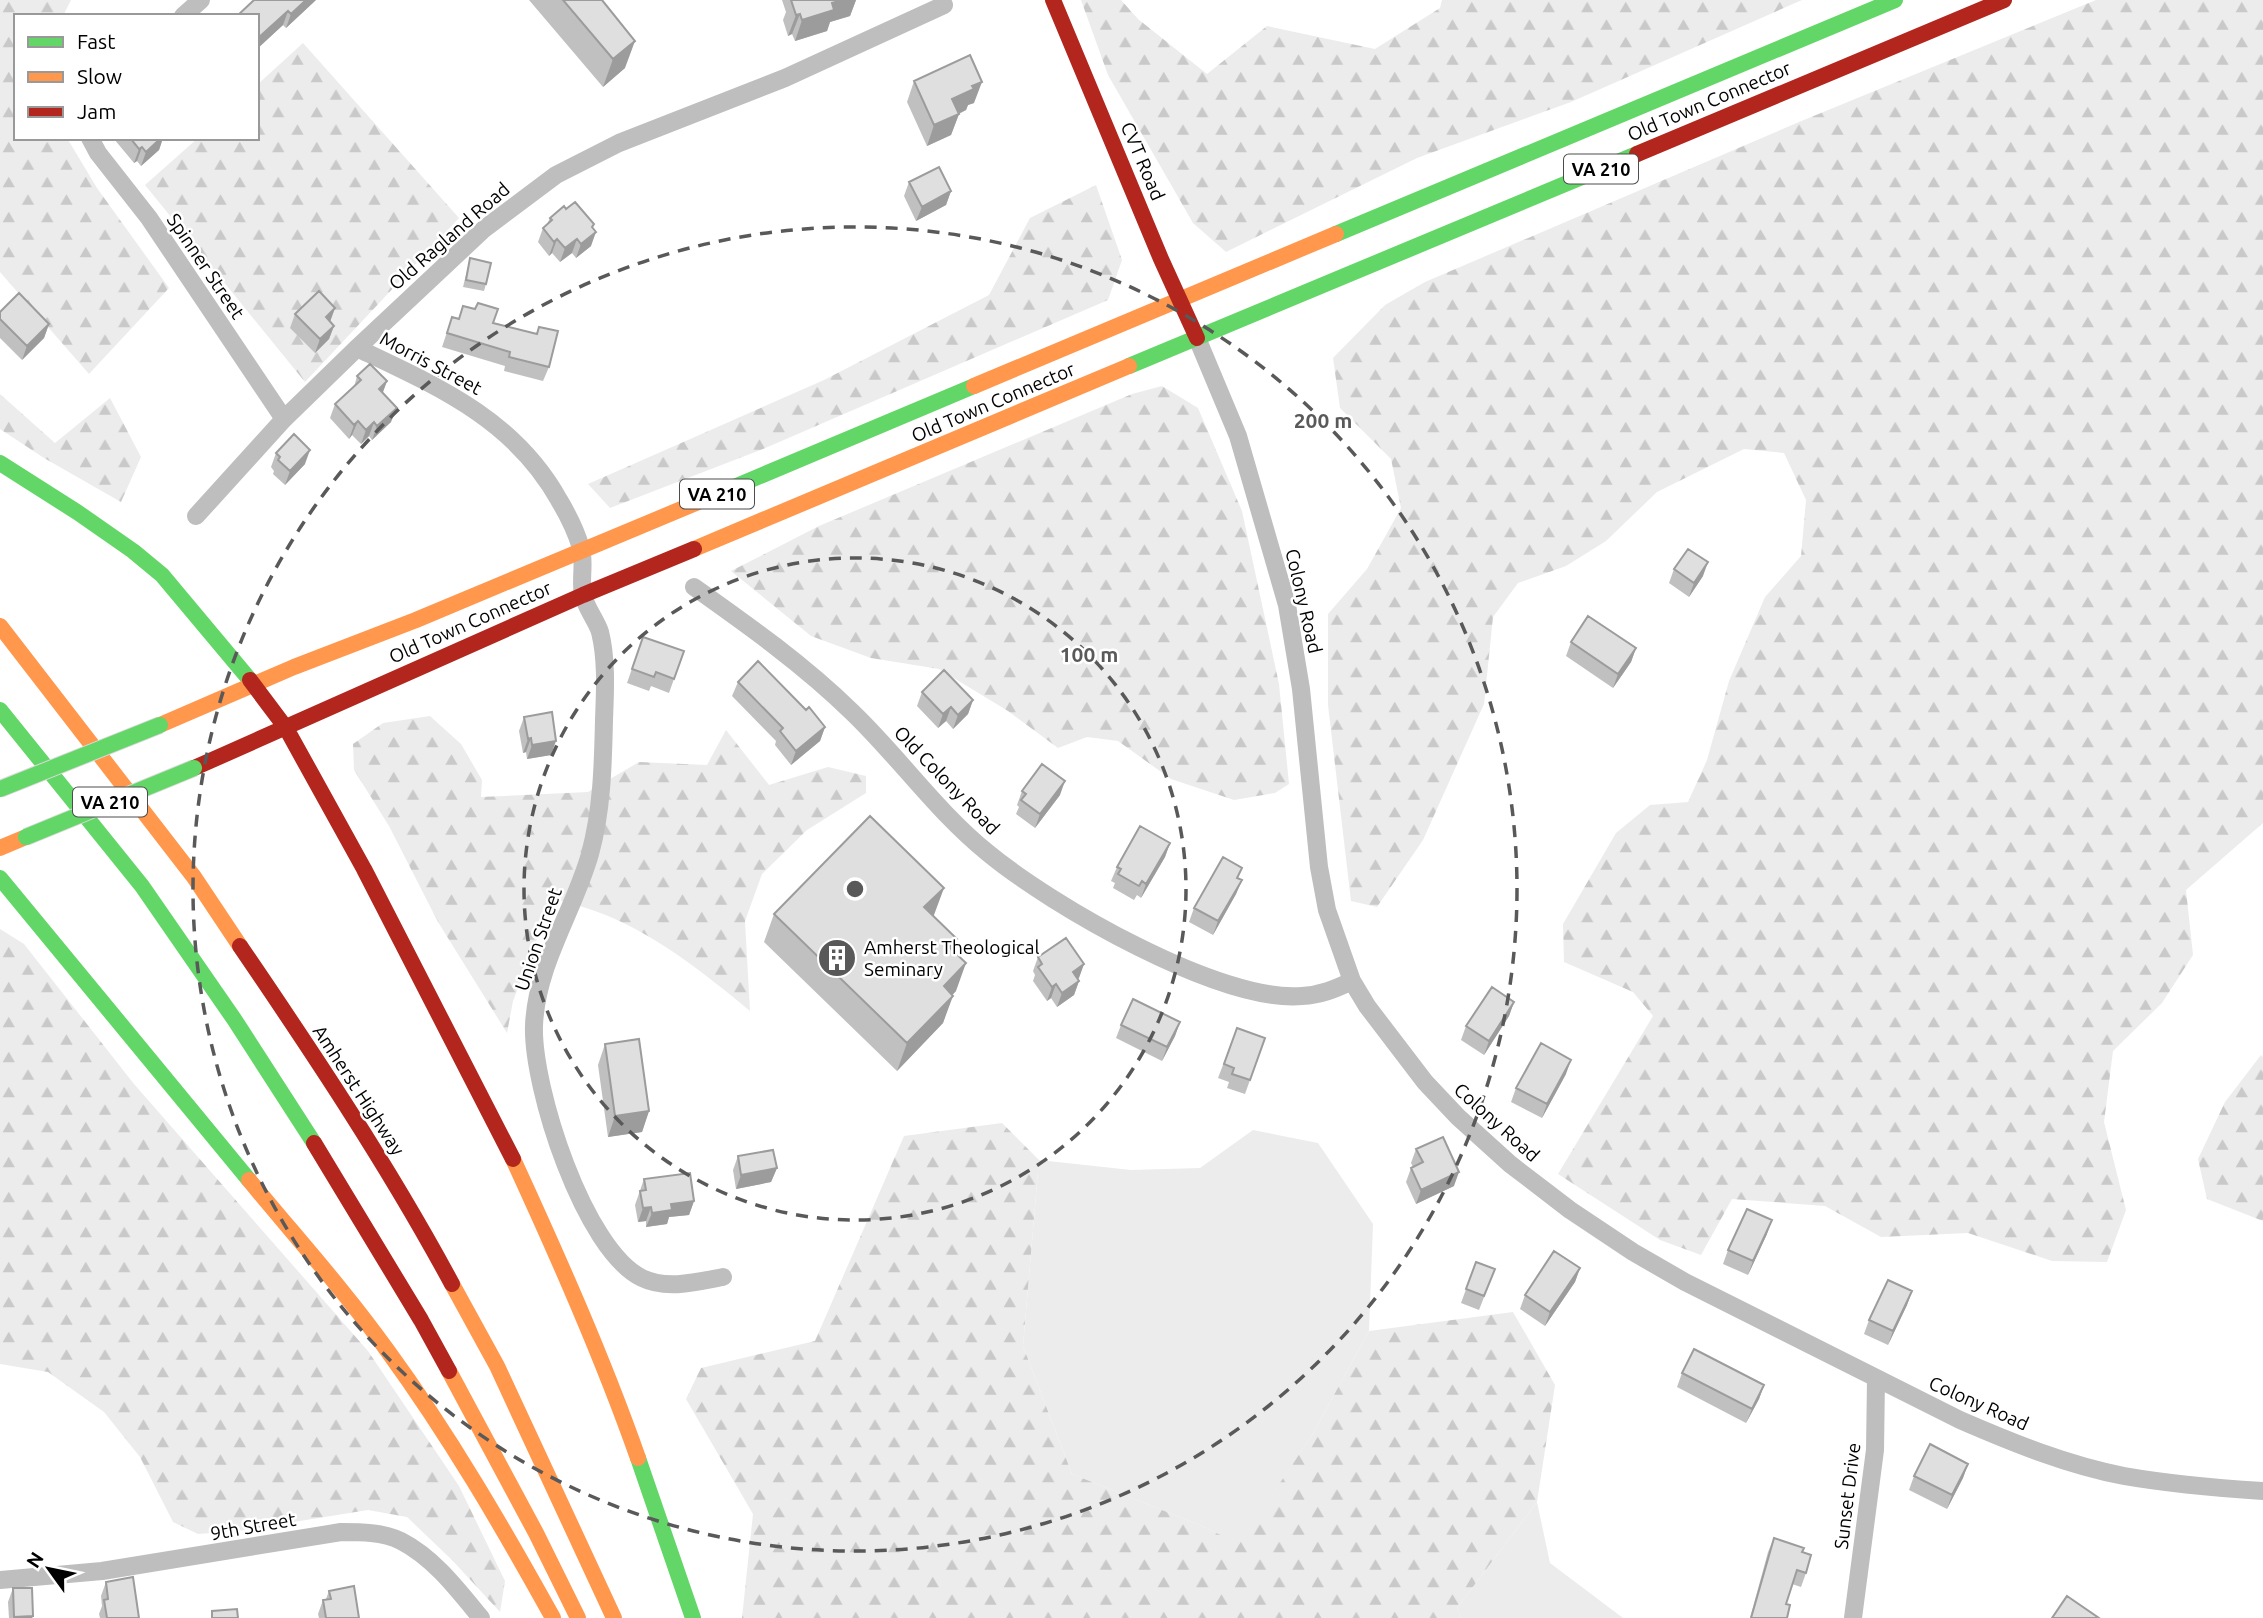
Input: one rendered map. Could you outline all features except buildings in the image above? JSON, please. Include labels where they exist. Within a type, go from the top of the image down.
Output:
[{"type":"main road","name":"CVT Road","points":[[1053,0],[1197,338]]},
{"type":"main road","name":"Old Town Connector","points":[[0,789],[254,684],[416,621],[1895,0]]},
{"type":"main road","name":"Old Town Connector","points":[[0,848],[194,768],[583,595],[2004,0]]},
{"type":"main road","points":[[0,463],[77,512],[162,575],[254,684],[286,728],[364,869],[513,1160],[551,1242],[618,1401],[693,1618]]},
{"type":"main road","name":"Amherst Highway","points":[[0,626],[194,877],[335,1086],[418,1222],[497,1366],[614,1618]]},
{"type":"main road","points":[[0,710],[142,886],[234,1019],[308,1134],[421,1320],[536,1533],[578,1618]]},
{"type":"main road","points":[[0,878],[93,988],[386,1349],[453,1446],[503,1527],[553,1618]]},
{"type":"street","points":[[185,14],[201,0]]},
{"type":"street","name":"Old Ragland Road","points":[[196,516],[284,419],[357,348],[484,229],[556,175],[620,143],[785,78],[944,5]]},
{"type":"street","name":"Spinner Street","points":[[91,140],[98,153],[149,218],[284,419]]},
{"type":"street","name":"Colony Road","points":[[1197,338],[1238,436],[1287,605],[1301,689],[1319,867],[1327,910],[1352,981],[1367,1006],[1424,1082],[1449,1109],[1510,1164],[1570,1210],[1633,1252],[1685,1282],[1876,1379],[2005,1440],[2062,1460],[2121,1475],[2181,1485],[2263,1491]]},
{"type":"street","name":"Morris Street","points":[[357,348],[442,389],[499,427],[533,461],[552,486],[570,519],[582,550]]},
{"type":"street","name":"Union Street","points":[[582,550],[583,595],[600,633],[606,684],[599,817],[590,855],[539,993],[534,1025],[535,1057],[540,1083],[562,1155],[585,1211],[630,1271],[645,1279],[663,1283],[691,1284],[723,1277]]},
{"type":"street","name":"Old Colony Road","points":[[694,587],[802,667],[852,712],[899,760],[956,825],[987,853],[1029,884],[1108,930],[1194,972],[1228,985],[1263,993],[1300,997],[1327,993],[1352,981]]},
{"type":"street","name":"Sunset Drive","points":[[1853,1618],[1875,1451],[1876,1379]]},
{"type":"street","name":"9th Street","points":[[0,1580],[102,1571],[341,1532],[366,1532],[401,1541],[430,1562],[452,1582],[481,1618]]},
{"type":"green space","points":[[0,0],[71,0],[64,14],[14,14],[14,140],[68,140],[97,188],[169,288],[89,374],[0,272]]},
{"type":"green space","points":[[1081,0],[1121,0],[1138,19],[1207,74],[1267,26],[1375,49],[1440,8],[1442,0],[1802,0],[1571,102],[1417,158],[1226,252],[1193,223],[1108,75]]},
{"type":"green space","points":[[2096,0],[2263,0],[2263,823],[2186,890],[2193,955],[2162,1003],[2113,1051],[2104,1122],[2126,1210],[2107,1262],[2052,1261],[1968,1233],[1881,1237],[1825,1206],[1732,1199],[1701,1255],[1660,1240],[1558,1174],[1653,1016],[1633,992],[1564,962],[1563,924],[1616,833],[1650,805],[1688,802],[1707,760],[1729,681],[1765,597],[1801,556],[1806,500],[1784,453],[1744,449],[1657,492],[1606,541],[1566,566],[1518,583],[1493,617],[1484,704],[1423,840],[1377,907],[1351,901],[1328,705],[1328,614],[1367,569],[1401,508],[1391,459],[1340,408],[1333,358],[1385,305],[1425,282],[1799,122]]},
{"type":"green space","points":[[303,43],[459,218],[305,382],[145,185],[196,140],[259,140],[259,83]]},
{"type":"green space","points":[[1096,185],[1122,260],[1108,300],[763,449],[610,508],[588,484],[824,380],[989,295],[1030,218]]},
{"type":"green space","points":[[1162,386],[1198,408],[1242,511],[1279,684],[1289,784],[1275,793],[1234,800],[1171,779],[1118,741],[1087,737],[1058,748],[1008,711],[939,669],[871,658],[811,636],[731,571],[819,526],[1132,394]]},
{"type":"green space","points":[[0,394],[55,443],[110,398],[141,457],[121,502],[44,458],[0,429]]},
{"type":"green space","points":[[430,716],[461,744],[482,780],[481,797],[588,792],[639,762],[707,765],[726,730],[769,785],[828,767],[866,776],[866,793],[807,830],[762,874],[745,921],[750,1011],[657,941],[616,919],[553,898],[513,1001],[507,1033],[438,922],[389,826],[354,770],[353,744],[383,723]]},
{"type":"green space","points":[[0,929],[24,944],[134,1084],[368,1351],[459,1486],[505,1581],[500,1612],[407,1517],[368,1510],[238,1531],[198,1534],[173,1522],[140,1457],[104,1412],[48,1372],[0,1364]]},
{"type":"green space","points":[[2261,1055],[2263,1221],[2207,1199],[2198,1159],[2225,1102]]},
{"type":"green space","points":[[1002,1123],[1039,1160],[1023,1346],[1072,1474],[1202,1526],[1239,1544],[1312,1435],[1369,1331],[1513,1312],[1555,1385],[1537,1502],[1457,1608],[1461,1618],[742,1618],[753,1514],[686,1399],[701,1368],[815,1341],[904,1136]]},
{"type":"green space","points":[[1253,1130],[1318,1143],[1373,1224],[1369,1331],[1312,1435],[1239,1545],[1202,1526],[1072,1474],[1023,1346],[1039,1160],[1131,1170],[1200,1168]]},
{"type":"green space","points":[[1537,1502],[1550,1563],[1623,1618],[1461,1618],[1457,1608]]},
{"type":"traffic: fast","points":[[1336,234],[1895,0]]},
{"type":"traffic: fast","points":[[1129,366],[1637,154]]},
{"type":"traffic: fast","points":[[715,495],[974,386]]},
{"type":"traffic: fast","points":[[0,463],[77,512],[162,575],[250,680]]},
{"type":"traffic: fast","points":[[0,710],[142,886],[234,1019],[314,1143]]},
{"type":"traffic: fast","points":[[0,789],[160,725]]},
{"type":"traffic: fast","points":[[26,837],[194,768]]},
{"type":"traffic: fast","points":[[0,878],[249,1180]]},
{"type":"traffic: fast","points":[[638,1458],[693,1618]]},
{"type":"traffic: slow","points":[[974,386],[1336,234]]},
{"type":"traffic: slow","points":[[694,549],[1129,366]]},
{"type":"traffic: slow","points":[[160,725],[294,667],[416,620],[715,495]]},
{"type":"traffic: slow","points":[[0,626],[194,877],[240,946]]},
{"type":"traffic: slow","points":[[0,848],[26,837]]},
{"type":"traffic: slow","points":[[513,1159],[579,1307],[638,1458]]},
{"type":"traffic: slow","points":[[249,1180],[354,1306],[410,1382],[474,1481],[553,1618]]},
{"type":"traffic: slow","points":[[452,1284],[497,1366],[614,1618]]},
{"type":"traffic: slow","points":[[449,1371],[536,1533],[578,1618]]},
{"type":"traffic: jam","points":[[1053,0],[1161,259],[1197,338]]},
{"type":"traffic: jam","points":[[1637,154],[2004,0]]},
{"type":"traffic: jam","points":[[194,768],[583,595],[694,549]]},
{"type":"traffic: jam","points":[[250,680],[286,728],[364,869],[513,1159]]},
{"type":"traffic: jam","points":[[240,946],[377,1155],[452,1284]]},
{"type":"traffic: jam","points":[[314,1143],[449,1371]]},
{"type":"place","name":"Amherst Theological Seminary","points":[[837,958]]}]
